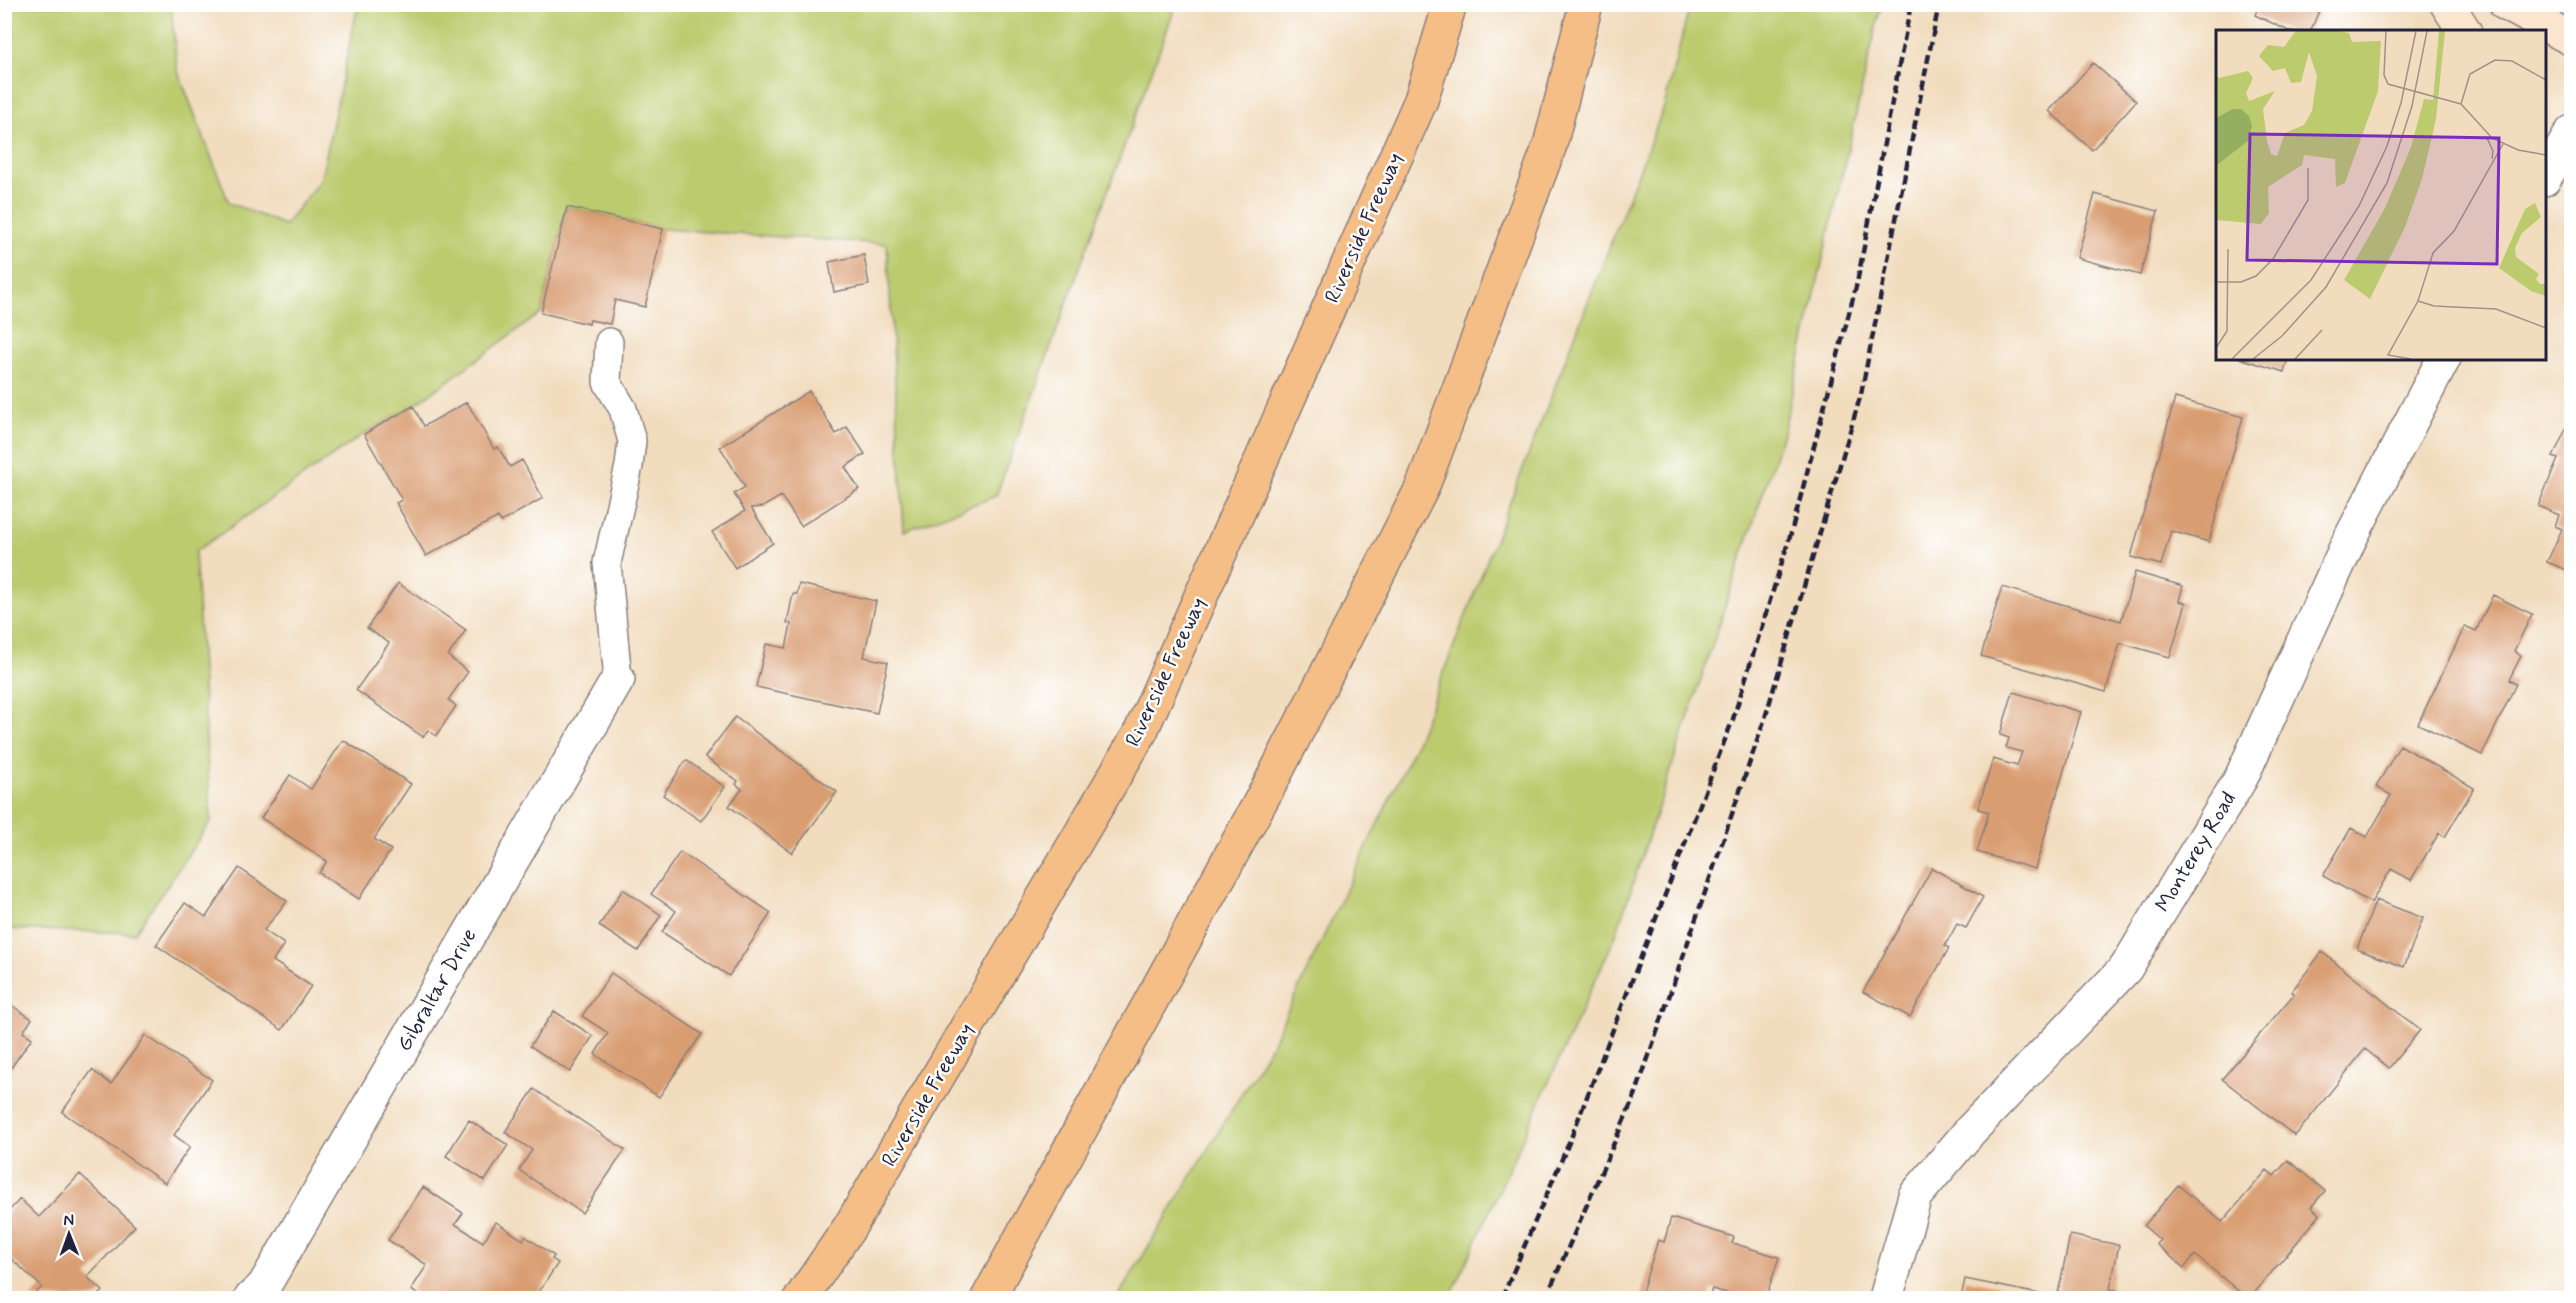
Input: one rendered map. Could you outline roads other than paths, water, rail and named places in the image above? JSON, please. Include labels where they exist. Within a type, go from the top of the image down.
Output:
[{"type":"highway","name":"Riverside Freeway","points":[[801,1299],[849,1228],[1142,731],[1421,100],[1450,4]]},
{"type":"highway","points":[[988,1299],[1270,784],[1422,488],[1550,145],[1586,4]]},
{"type":"street","points":[[2447,4],[2464,30]]},
{"type":"street","points":[[2506,4],[2571,39]]},
{"type":"street","points":[[2546,176],[2571,132]]},
{"type":"street","name":"Monterey Road","points":[[1886,1299],[1915,1196],[1971,1130],[2126,968],[2241,778],[2349,541],[2443,360]]},
{"type":"street","name":"Gibraltar Drive","points":[[251,1299],[264,1286],[618,679]]},
{"type":"lane","points":[[609,342],[607,382],[623,410],[632,441],[629,466],[608,563],[618,679]]},
{"type":"railway","points":[[1502,1298],[1571,1138],[1733,719],[1791,533],[1857,283],[1911,4]]},
{"type":"railway","points":[[1546,1298],[1636,1093],[1765,718],[1861,394],[1939,4]]}]
